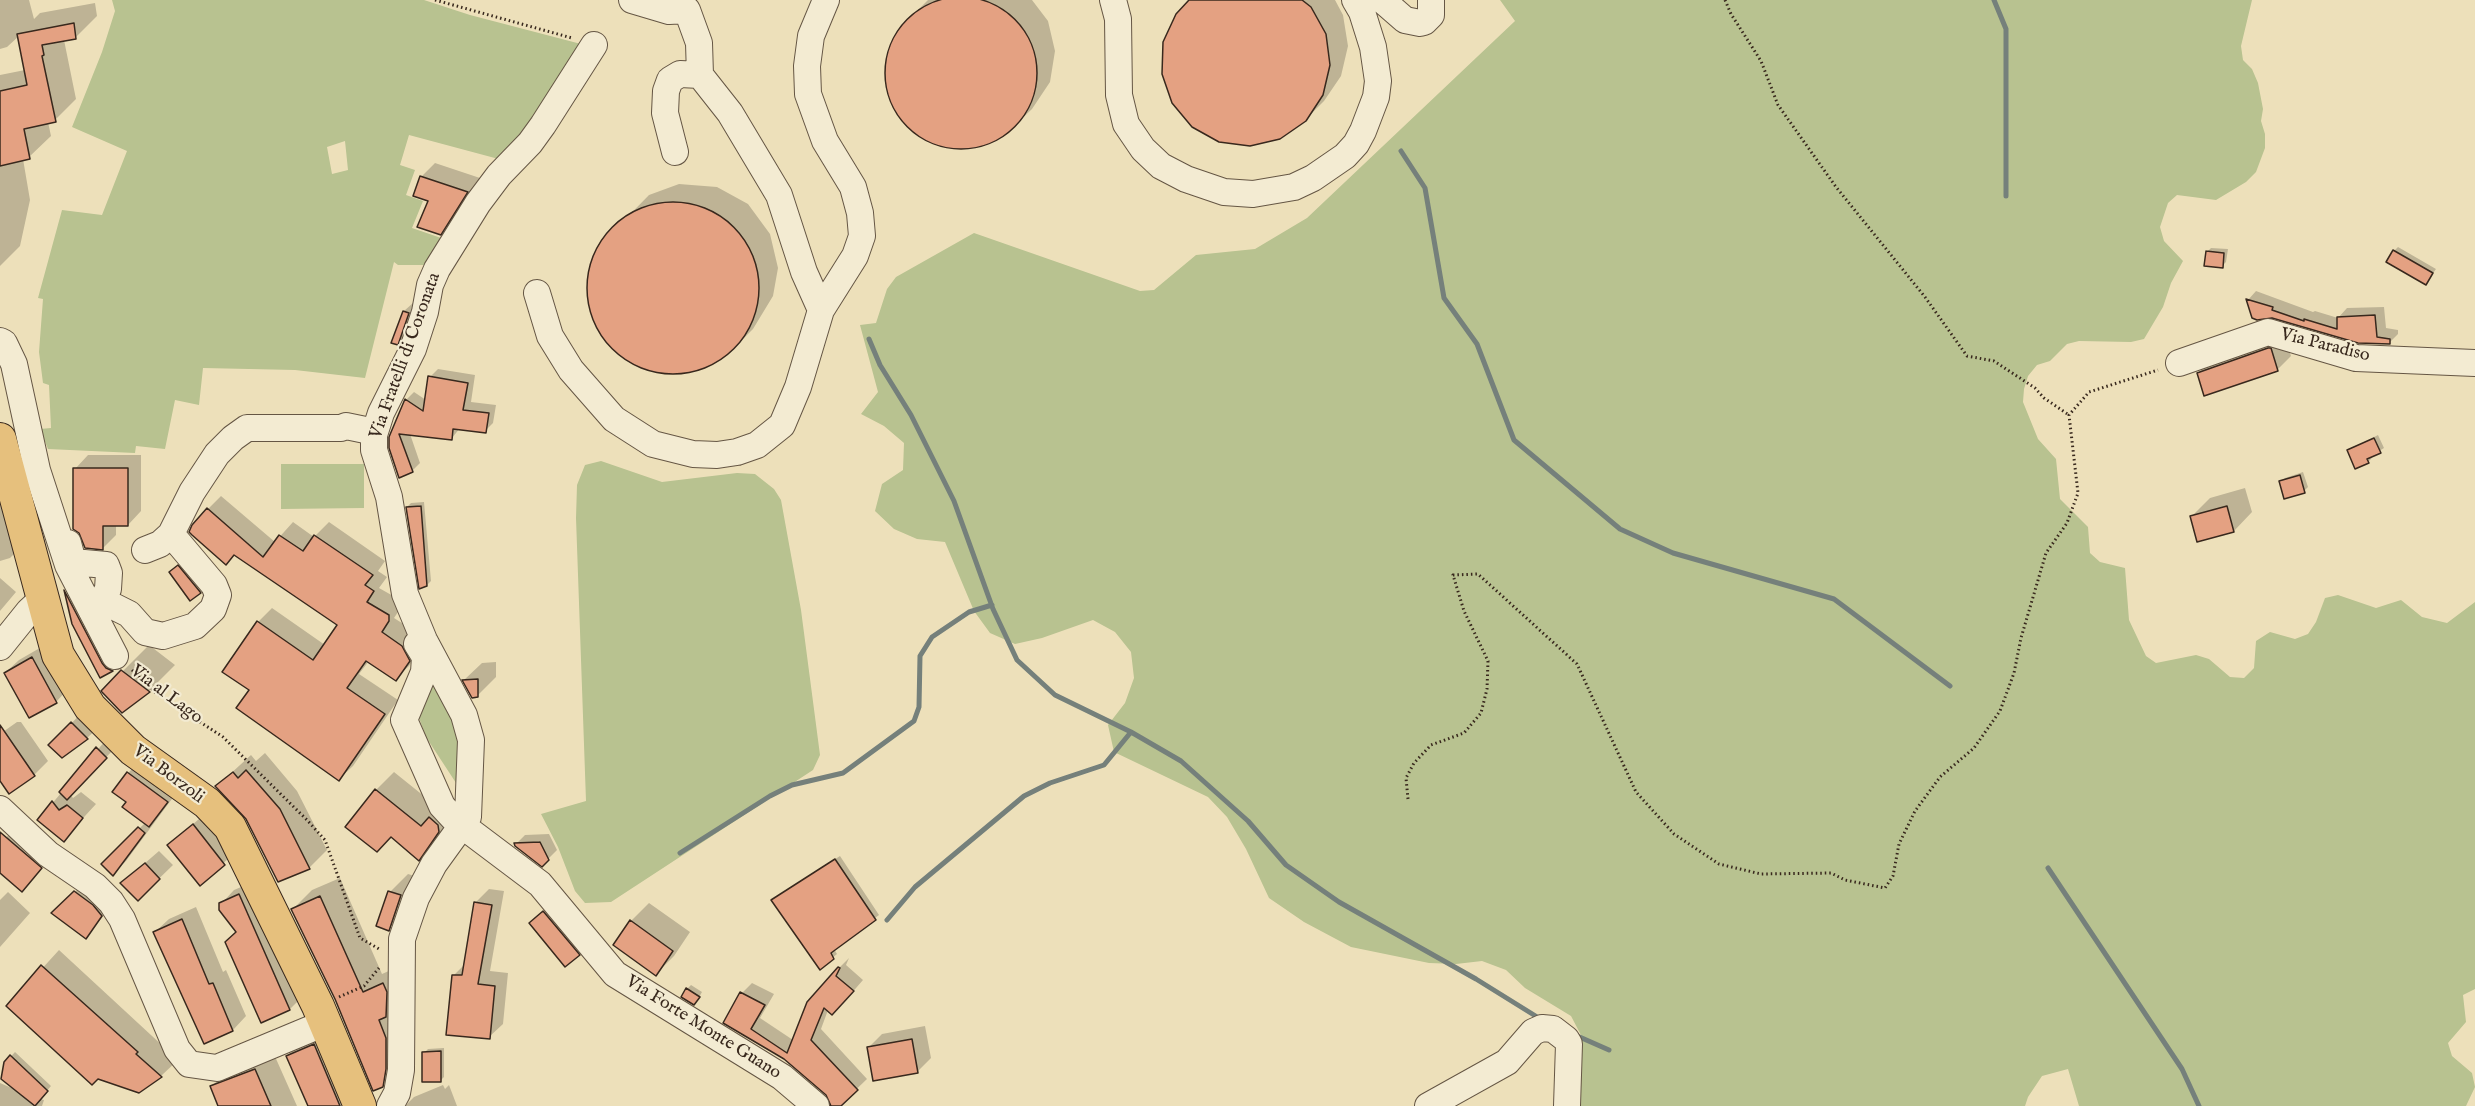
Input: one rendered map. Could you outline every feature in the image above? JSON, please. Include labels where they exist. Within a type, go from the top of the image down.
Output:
[{"type":"main road","name":"Via Borzoli","points":[[0,439],[58,655],[90,707],[133,750],[207,803],[230,827],[322,1015],[360,1106]]},
{"type":"street","points":[[632,0],[669,11],[687,10],[699,43],[700,75],[730,113],[779,195],[804,272],[820,310]]},
{"type":"street","points":[[537,293],[550,336],[587,390],[615,419],[653,444],[693,454],[717,455],[737,452],[757,445],[782,425],[801,379],[820,310],[855,256],[862,236],[860,213],[853,187],[825,141],[808,94],[807,66],[811,36],[826,0]]},
{"type":"street","points":[[1113,0],[1118,19],[1119,95],[1126,124],[1143,149],[1161,166],[1186,179],[1224,192],[1254,194],[1294,187],[1313,178],[1345,156],[1356,144],[1364,130],[1376,97],[1378,81],[1372,47],[1362,12],[1355,0]]},
{"type":"street","points":[[1382,0],[1405,20],[1420,23],[1431,15],[1431,0]]},
{"type":"street","name":"Via Fratelli di Coronata","points":[[390,1106],[397,1093],[401,1070],[397,956],[416,898],[434,864],[468,817],[471,740],[464,715],[424,640],[405,594],[389,497],[374,450],[375,432],[381,413],[412,349],[437,268],[478,203],[537,134],[594,45]]},
{"type":"street","points":[[675,152],[665,113],[666,91],[670,80],[680,74],[700,75]]},
{"type":"street","name":"Via Paradiso","points":[[2180,363],[2268,332],[2356,358],[2475,363]]},
{"type":"street","name":"Via al Lago","points":[[0,341],[4,343],[14,364],[38,470],[68,565],[95,604],[115,656]]},
{"type":"street","points":[[145,550],[160,544],[171,534],[192,492],[217,454],[232,438],[247,428],[341,428],[346,426],[375,432]]},
{"type":"street","points":[[66,530],[69,554],[73,562],[106,566],[109,573],[108,589],[95,604]]},
{"type":"street","points":[[95,604],[112,606],[129,614],[145,632],[163,636],[195,626],[213,609],[219,595],[214,585],[171,534]]},
{"type":"street","points":[[391,577],[394,606],[425,657],[424,672],[404,720],[440,804],[462,826]]},
{"type":"street","points":[[0,647],[29,611],[42,599]]},
{"type":"street","points":[[0,809],[48,854],[95,886],[111,902],[122,919],[177,1049],[189,1064],[217,1068],[322,1015]]},
{"type":"street","name":"Via Forte Monte Guano","points":[[462,826],[540,884],[615,974],[782,1077],[816,1106]]},
{"type":"street","points":[[1428,1106],[1507,1062],[1533,1032],[1542,1028],[1553,1029],[1566,1038],[1569,1044],[1567,1106]]},
{"type":"path","points":[[435,0],[594,45]]},
{"type":"path","points":[[1725,0],[1731,14],[1761,61],[1779,105],[1836,187],[1925,297],[1967,356],[1994,362],[2035,388],[2044,398],[2069,415]]},
{"type":"path","points":[[1408,799],[1406,778],[1414,763],[1431,745],[1464,733],[1481,713],[1487,689],[1488,662],[1464,611],[1453,575],[1478,574],[1577,664],[1636,792],[1674,834],[1719,864],[1761,874],[1831,873],[1845,880],[1885,888],[1893,876],[1899,844],[1915,811],[1940,777],[1974,748],[2000,711],[2014,673],[2046,553],[2067,523],[2078,493],[2069,415],[2089,392],[2180,363]]},
{"type":"path","name":"Via al Lago","points":[[115,656],[156,693],[223,736],[307,820],[325,840],[360,938],[397,956]]},
{"type":"path","points":[[322,1015],[364,986],[380,966],[397,956]]},
{"type":"green space","points":[[112,0],[424,0],[470,15],[581,44],[506,161],[409,135],[400,165],[415,170],[406,195],[423,201],[412,228],[447,240],[431,265],[398,265],[394,262],[365,378],[295,370],[203,368],[199,405],[175,400],[165,449],[136,446],[135,453],[48,449],[40,429],[51,428],[49,385],[43,383],[39,352],[43,299],[38,298],[62,210],[102,215],[127,151],[72,127],[102,52],[115,11]],"holes":[[[345,141],[348,170],[332,174],[327,147]]]},
{"type":"green space","points":[[1500,0],[2252,0],[2241,46],[2243,60],[2252,69],[2258,83],[2263,109],[2261,121],[2265,134],[2265,148],[2256,172],[2246,182],[2216,200],[2177,195],[2168,203],[2160,227],[2164,241],[2183,261],[2171,283],[2163,307],[2144,339],[2131,342],[2079,341],[2067,344],[2050,361],[2037,365],[2028,376],[2023,402],[2038,439],[2056,459],[2060,499],[2088,527],[2090,553],[2100,562],[2125,568],[2129,620],[2146,656],[2156,663],[2196,655],[2209,659],[2230,677],[2244,678],[2254,668],[2256,641],[2270,632],[2295,639],[2308,634],[2316,622],[2325,598],[2338,595],[2376,608],[2401,600],[2422,617],[2447,623],[2475,602],[2475,989],[2463,995],[2466,1022],[2448,1043],[2452,1056],[2472,1073],[2475,1087],[2466,1106],[2079,1106],[2068,1069],[2042,1076],[2028,1097],[2025,1106],[1578,1106],[1582,1037],[1571,1016],[1525,988],[1506,970],[1482,961],[1456,964],[1429,963],[1351,947],[1304,922],[1269,898],[1246,849],[1227,817],[1208,797],[1114,752],[1108,725],[1125,703],[1134,678],[1131,652],[1115,632],[1093,620],[1042,638],[1015,644],[990,633],[974,611],[945,542],[917,539],[894,529],[875,511],[882,484],[903,470],[904,443],[884,426],[861,414],[878,392],[860,325],[876,323],[887,289],[896,277],[974,233],[1140,291],[1154,290],[1196,255],[1255,249],[1307,218],[1515,21]]},
{"type":"green space","points":[[601,461],[662,482],[737,473],[755,474],[774,489],[781,500],[801,610],[820,755],[813,770],[611,902],[585,903],[575,891],[558,847],[541,814],[586,801],[576,518],[577,485],[585,465]]},
{"type":"green space","points":[[281,464],[364,464],[364,508],[281,509]]},
{"type":"green space","points":[[436,671],[464,715],[458,786],[426,737],[418,715]]},
{"type":"building","points":[[961,-3],[990,3],[1015,19],[1031,44],[1037,73],[1031,102],[1015,127],[990,143],[961,149],[932,143],[907,127],[891,102],[885,73],[891,44],[907,19],[932,3]]},
{"type":"building","points":[[1189,0],[1302,0],[1311,7],[1326,34],[1330,65],[1323,95],[1306,121],[1280,139],[1250,146],[1219,142],[1192,127],[1172,103],[1162,74],[1163,42],[1176,14]]},
{"type":"building","points":[[74,23],[76,39],[42,45],[44,55],[42,56],[56,122],[24,129],[30,159],[0,166],[0,91],[27,85],[17,34]]},
{"type":"building","points":[[420,176],[468,192],[441,235],[417,227],[428,201],[413,196]]},
{"type":"building","points":[[673,202],[706,209],[734,227],[752,255],[759,288],[752,321],[734,349],[706,367],[673,374],[640,367],[612,349],[594,321],[587,288],[594,255],[612,227],[640,209]]},
{"type":"building","points":[[2393,250],[2433,273],[2426,285],[2386,262]]},
{"type":"building","points":[[2206,251],[2224,253],[2223,268],[2204,266]]},
{"type":"building","points":[[2246,299],[2273,307],[2272,310],[2304,321],[2304,319],[2337,329],[2337,317],[2375,315],[2377,337],[2390,339],[2390,344],[2358,343],[2272,318],[2257,320],[2252,318]]},
{"type":"building","points":[[403,311],[409,313],[398,345],[391,343]]},
{"type":"building","points":[[2271,348],[2278,371],[2204,396],[2197,373]]},
{"type":"building","points":[[428,376],[468,383],[463,410],[489,413],[486,433],[453,429],[452,440],[399,434],[413,472],[399,478],[389,448],[389,437],[405,399],[423,411]]},
{"type":"building","points":[[2374,438],[2381,453],[2367,459],[2369,463],[2355,469],[2347,450]]},
{"type":"building","points":[[73,468],[128,468],[128,526],[103,526],[103,550],[85,548],[79,533],[73,529]]},
{"type":"building","points":[[2300,475],[2305,493],[2284,499],[2279,481]]},
{"type":"building","points":[[421,506],[427,586],[419,589],[406,507]]},
{"type":"building","points":[[2227,506],[2234,532],[2197,542],[2190,516]]},
{"type":"building","points":[[207,508],[263,557],[279,535],[303,551],[314,535],[373,575],[365,585],[374,591],[367,602],[389,615],[389,621],[382,632],[402,646],[410,661],[396,681],[366,661],[347,688],[385,714],[339,781],[236,708],[249,690],[222,672],[257,621],[313,660],[337,625],[234,555],[226,565],[192,535],[189,532],[192,525]]},
{"type":"building","points":[[178,565],[201,593],[190,601],[169,572]]},
{"type":"building","points":[[64,590],[102,663],[113,671],[100,678],[72,624]]},
{"type":"building","points":[[32,657],[57,703],[29,718],[4,673]]},
{"type":"building","points":[[121,670],[150,692],[122,713],[101,691]]},
{"type":"building","points":[[478,679],[478,697],[472,698],[462,680]]},
{"type":"building","points":[[71,722],[88,739],[62,758],[48,745]]},
{"type":"building","points":[[0,725],[35,776],[9,794],[0,781]]},
{"type":"building","points":[[96,747],[107,758],[67,800],[59,792]]},
{"type":"building","points":[[246,770],[280,809],[310,869],[278,882],[246,819],[215,786],[233,772],[238,778]]},
{"type":"building","points":[[127,772],[168,802],[149,827],[122,807],[126,802],[112,792]]},
{"type":"building","points":[[375,789],[421,826],[429,817],[438,825],[439,832],[419,861],[391,837],[377,852],[345,827]]},
{"type":"building","points":[[52,801],[59,810],[67,805],[83,818],[64,842],[37,820]]},
{"type":"building","points":[[193,824],[225,865],[200,886],[167,845]]},
{"type":"building","points":[[138,827],[145,833],[113,876],[101,864]]},
{"type":"building","points":[[0,832],[42,868],[22,892],[0,873]]},
{"type":"building","points":[[540,842],[549,860],[542,867],[514,843]]},
{"type":"building","points":[[835,859],[876,920],[831,953],[834,959],[820,970],[771,900]]},
{"type":"building","points":[[145,863],[160,879],[138,901],[120,883]]},
{"type":"building","points":[[74,891],[93,905],[102,916],[86,939],[51,913]]},
{"type":"building","points":[[388,891],[401,895],[389,931],[376,926]]},
{"type":"building","points":[[239,894],[290,1010],[261,1023],[225,942],[236,932],[219,910],[219,903]]},
{"type":"building","points":[[320,896],[363,992],[383,983],[387,992],[386,1017],[379,1020],[386,1038],[386,1069],[383,1087],[373,1091],[335,999],[291,909]]},
{"type":"building","points":[[474,902],[492,905],[478,984],[495,986],[490,1039],[446,1035],[452,975],[462,975]]},
{"type":"building","points":[[543,911],[580,955],[565,967],[529,923]]},
{"type":"building","points":[[182,919],[209,984],[213,983],[233,1031],[204,1044],[153,932]]},
{"type":"building","points":[[630,920],[673,951],[656,976],[613,945]]},
{"type":"building","points":[[41,965],[138,1052],[136,1054],[162,1077],[139,1093],[98,1079],[92,1085],[6,1006]]},
{"type":"building","points":[[838,967],[840,968],[836,976],[854,991],[832,1015],[824,1008],[811,1040],[858,1090],[841,1106],[831,1106],[826,1095],[784,1059],[723,1023],[740,992],[765,1005],[751,1029],[787,1053],[807,1002]]},
{"type":"building","points":[[686,988],[700,997],[694,1005],[681,997]]},
{"type":"building","points":[[912,1039],[918,1073],[873,1081],[867,1047]]},
{"type":"building","points":[[314,1044],[340,1106],[308,1106],[286,1056]]},
{"type":"building","points":[[441,1051],[441,1082],[422,1082],[422,1052]]},
{"type":"building","points":[[10,1055],[48,1091],[35,1106],[1,1079],[4,1062]]},
{"type":"building","points":[[255,1069],[271,1106],[218,1106],[210,1086]]},
{"type":"waterway","points":[[1994,0],[2006,29],[2006,196]]},
{"type":"waterway","points":[[1401,151],[1425,188],[1444,298],[1477,344],[1514,440],[1620,529],[1673,553],[1834,599],[1950,686]]},
{"type":"waterway","points":[[869,339],[880,365],[911,415],[954,501],[993,609],[1017,660],[1055,695],[1131,732],[1181,761],[1248,821],[1286,865],[1339,902],[1476,979],[1542,1020]]},
{"type":"waterway","points":[[680,853],[770,796],[792,785],[843,773],[914,721],[919,707],[920,656],[932,637],[969,612],[992,605]]},
{"type":"waterway","points":[[887,920],[915,887],[1024,796],[1050,783],[1104,765],[1131,732]]},
{"type":"waterway","points":[[2048,868],[2182,1069],[2199,1106]]},
{"type":"waterway","points":[[1575,1035],[1609,1050]]}]
